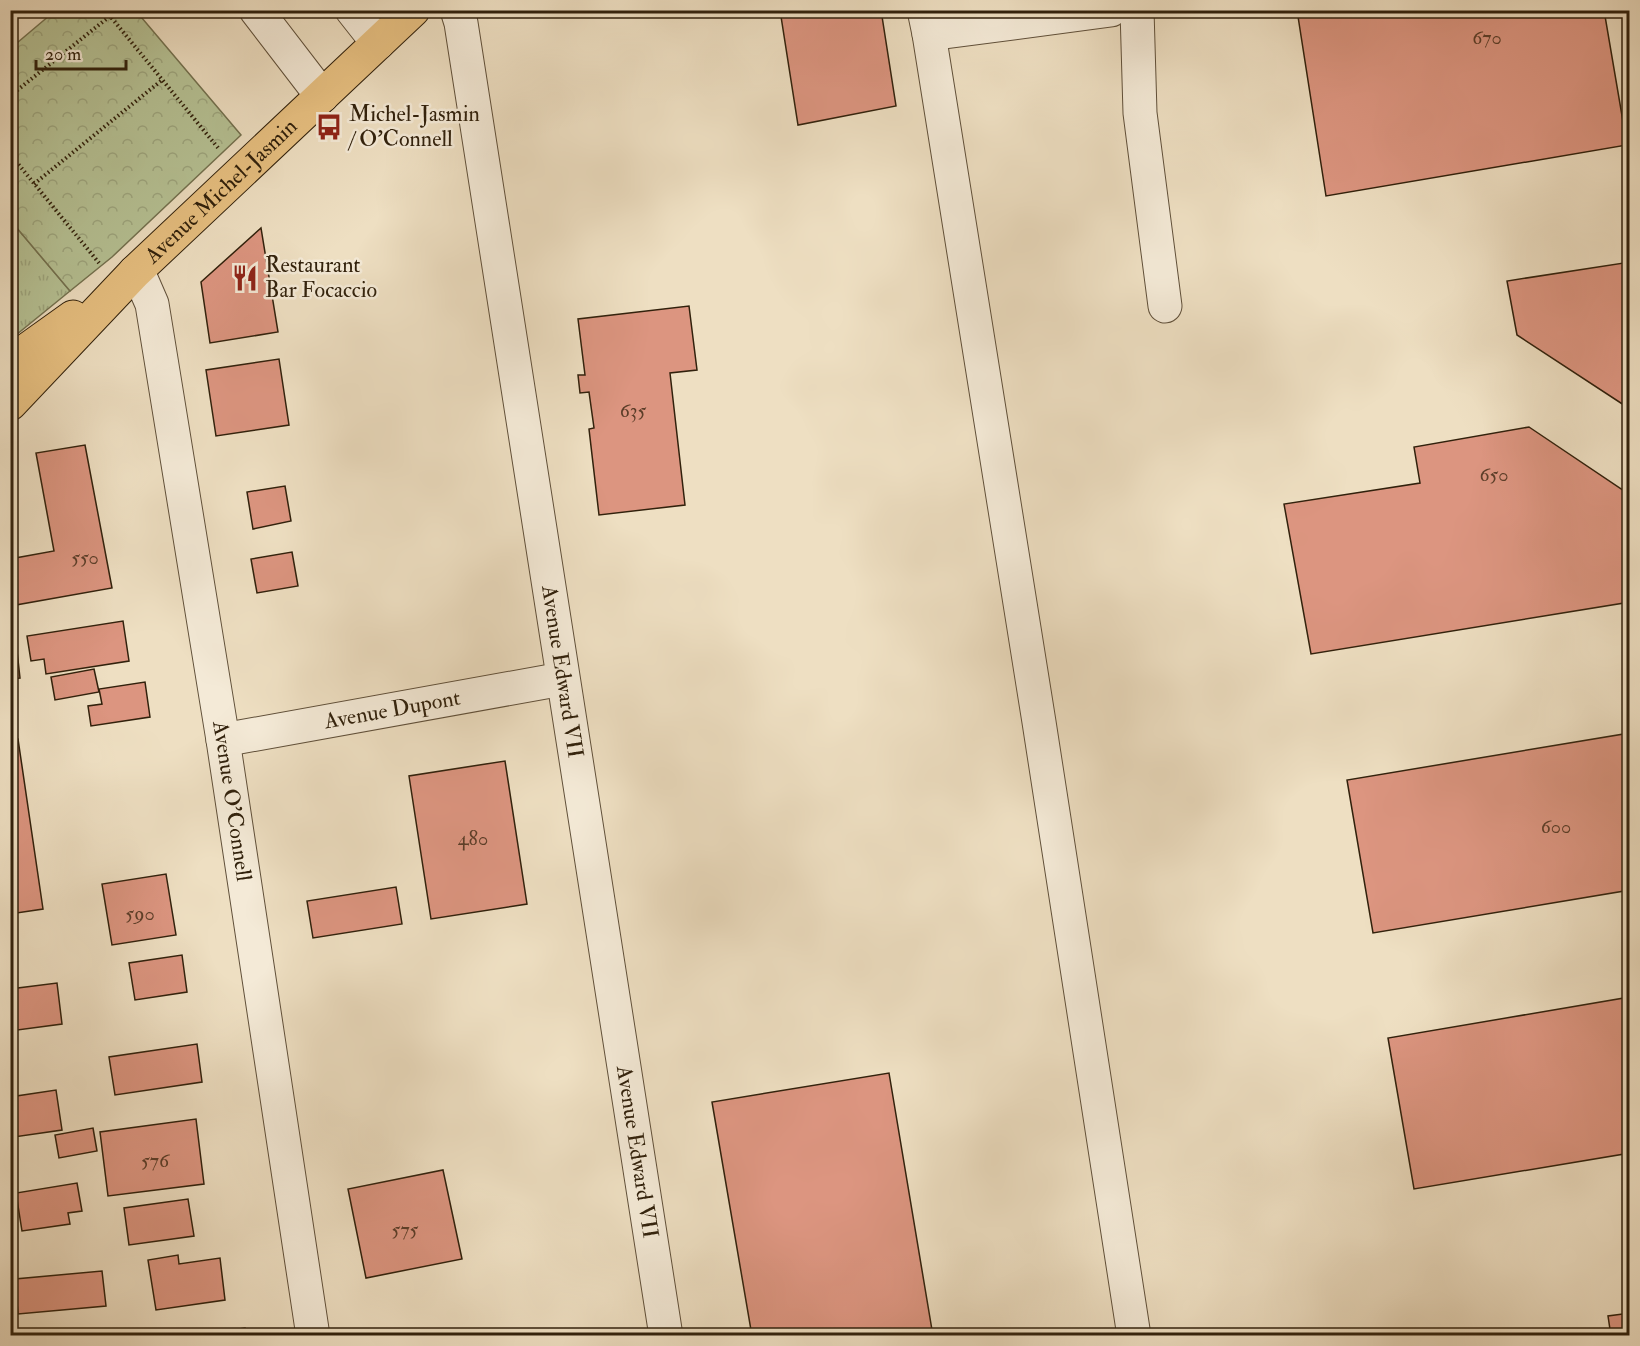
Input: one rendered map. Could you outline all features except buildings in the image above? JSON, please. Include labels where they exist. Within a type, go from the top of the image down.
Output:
[{"type":"main road","name":"Avenue Michel-Jasmin","points":[[10,404],[135,272],[413,10]]},
{"type":"main road","name":"Avenue Michel-Jasmin","points":[[10,362],[135,272]]},
{"type":"street","points":[[256,10],[322,96]]},
{"type":"street","points":[[352,10],[378,43]]},
{"type":"street","name":"Avenue Edward VII","points":[[457,10],[666,1335]]},
{"type":"street","points":[[1111,10],[927,22],[1041,733],[1134,1335]]},
{"type":"street","points":[[1137,10],[1140,113],[1165,306]]},
{"type":"street","name":"Avenue O'Connell","points":[[135,272],[142,280],[152,304],[223,740],[313,1335]]},
{"type":"street","name":"Avenue Dupont","points":[[223,740],[562,679]]},
{"type":"path","points":[[10,96],[110,16],[222,153]]},
{"type":"path","points":[[34,184],[162,80]]},
{"type":"path","points":[[10,154],[101,266]]},
{"type":"green space","points":[[56,10],[136,11],[241,135],[112,257],[70,291],[11,221],[11,48]]},
{"type":"green space","points":[[11,221],[70,291],[10,339]]},
{"type":"place","name":"Michel-Jasmin / O'Connell","points":[[329,127]]},
{"type":"place","name":"Restaurant Bar Focaccio","points":[[245,278]]}]
